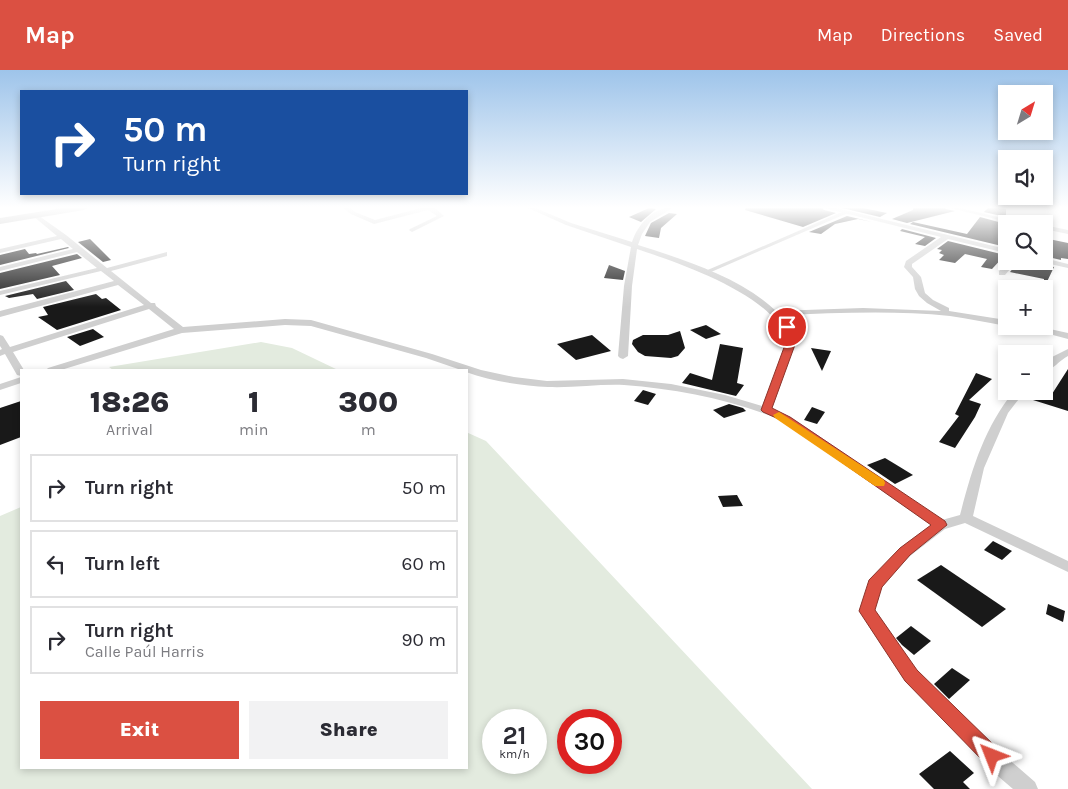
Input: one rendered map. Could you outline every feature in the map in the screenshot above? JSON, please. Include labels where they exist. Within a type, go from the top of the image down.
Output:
[{"type":"street","points":[[0,251],[45,241]]},
{"type":"street","points":[[70,241],[181,330]]},
{"type":"street","points":[[617,241],[707,272],[747,293],[777,313],[787,327],[791,342],[766,410]]},
{"type":"street","points":[[623,356],[630,272],[635,241]]},
{"type":"street","points":[[941,241],[909,264],[908,268],[917,278],[917,287],[921,295],[952,313]]},
{"type":"street","points":[[965,241],[998,249]]},
{"type":"street","points":[[0,269],[80,249]]},
{"type":"street","points":[[0,293],[104,270],[164,254]]},
{"type":"street","points":[[1053,262],[1068,266]]},
{"type":"street","points":[[1002,274],[1006,270]]},
{"type":"street","points":[[0,314],[119,282]]},
{"type":"street","points":[[4,351],[152,305]]},
{"type":"street","points":[[777,313],[910,311],[952,313],[998,321]]},
{"type":"street","points":[[54,369],[181,330],[285,322],[311,323],[466,369]]},
{"type":"street","points":[[1053,333],[1068,336]]},
{"type":"street","points":[[0,338],[4,351],[20,372]]},
{"type":"street","points":[[1053,360],[1068,352]]},
{"type":"street","points":[[468,370],[514,380],[547,384],[623,382],[671,387],[725,398],[766,410],[786,419],[940,525]]},
{"type":"street","points":[[0,387],[20,380]]},
{"type":"street","points":[[966,518],[978,468],[1003,412],[1013,400]]},
{"type":"street","points":[[1028,789],[1006,770],[911,676],[867,611],[875,584],[905,552],[940,525],[966,518],[1068,567]]},
{"type":"lane","points":[[707,272],[780,241]]},
{"type":"shaded area","points":[[261,342],[292,348],[336,369],[112,369],[109,367]]},
{"type":"shaded area","points":[[468,433],[486,441],[812,789],[0,789],[0,516],[20,507],[20,769],[468,769]]},
{"type":"building","points":[[92,241],[111,260],[103,262],[78,242]]},
{"type":"building","points":[[920,241],[932,241],[925,246],[915,244]]},
{"type":"building","points":[[948,241],[998,253],[998,263],[992,269],[981,267],[987,259],[965,254],[955,263],[939,260],[944,255],[939,253],[942,250],[937,249]]},
{"type":"building","points":[[979,241],[998,241],[998,245]]},
{"type":"building","points":[[1053,241],[1068,243],[1068,259],[1061,258],[1061,260],[1053,258]]},
{"type":"building","points":[[68,247],[0,265],[0,255],[25,249],[29,254],[37,254]]},
{"type":"building","points":[[77,254],[82,258],[52,266],[60,275],[0,289],[0,273]]},
{"type":"building","points":[[609,265],[625,271],[623,280],[604,278]]},
{"type":"building","points":[[1012,270],[1053,270],[1048,280],[1010,272]]},
{"type":"building","points":[[66,281],[74,290],[37,299],[33,294],[9,298],[5,296]]},
{"type":"building","points":[[96,294],[102,299],[106,298],[121,310],[57,330],[38,317],[48,315],[43,307]]},
{"type":"building","points":[[706,325],[721,334],[706,339],[690,330]]},
{"type":"building","points":[[93,329],[104,337],[80,346],[67,337]]},
{"type":"building","points":[[680,331],[685,348],[678,356],[671,358],[645,356],[638,352],[632,344],[633,340],[643,335],[668,335]]},
{"type":"building","points":[[592,335],[611,351],[576,360],[557,344]]},
{"type":"building","points":[[720,344],[743,348],[737,383],[744,385],[736,396],[682,383],[690,373],[712,380]]},
{"type":"building","points":[[811,348],[831,351],[822,371]]},
{"type":"building","points":[[1068,369],[1068,411],[1033,400],[1053,400],[1053,392]]},
{"type":"building","points":[[976,373],[992,379],[969,400],[981,404],[975,417],[955,448],[939,442],[959,416],[955,414]]},
{"type":"building","points":[[643,390],[656,394],[648,405],[634,401]]},
{"type":"building","points":[[20,401],[20,437],[0,445],[0,408]]},
{"type":"building","points":[[729,404],[743,408],[746,411],[724,418],[713,410]]},
{"type":"building","points":[[812,407],[825,412],[817,424],[804,420]]},
{"type":"building","points":[[885,458],[913,475],[895,484],[867,465]]},
{"type":"building","points":[[737,495],[743,506],[723,507],[718,496]]},
{"type":"building","points":[[993,541],[1012,551],[1002,560],[984,550]]},
{"type":"building","points":[[941,565],[1006,609],[982,627],[917,580]]},
{"type":"building","points":[[1048,604],[1065,611],[1063,622],[1046,614]]},
{"type":"building","points":[[911,626],[931,641],[914,655],[896,638]]},
{"type":"building","points":[[952,668],[970,680],[949,699],[934,684]]},
{"type":"building","points":[[950,751],[974,773],[963,782],[970,789],[934,789],[919,774]]},
{"type":"slow traffic","points":[[779,415],[879,483]]},
{"type":"route","points":[[787,327],[791,342],[766,410],[786,419],[940,525],[905,552],[875,584],[867,611],[911,676],[992,756]]}]
